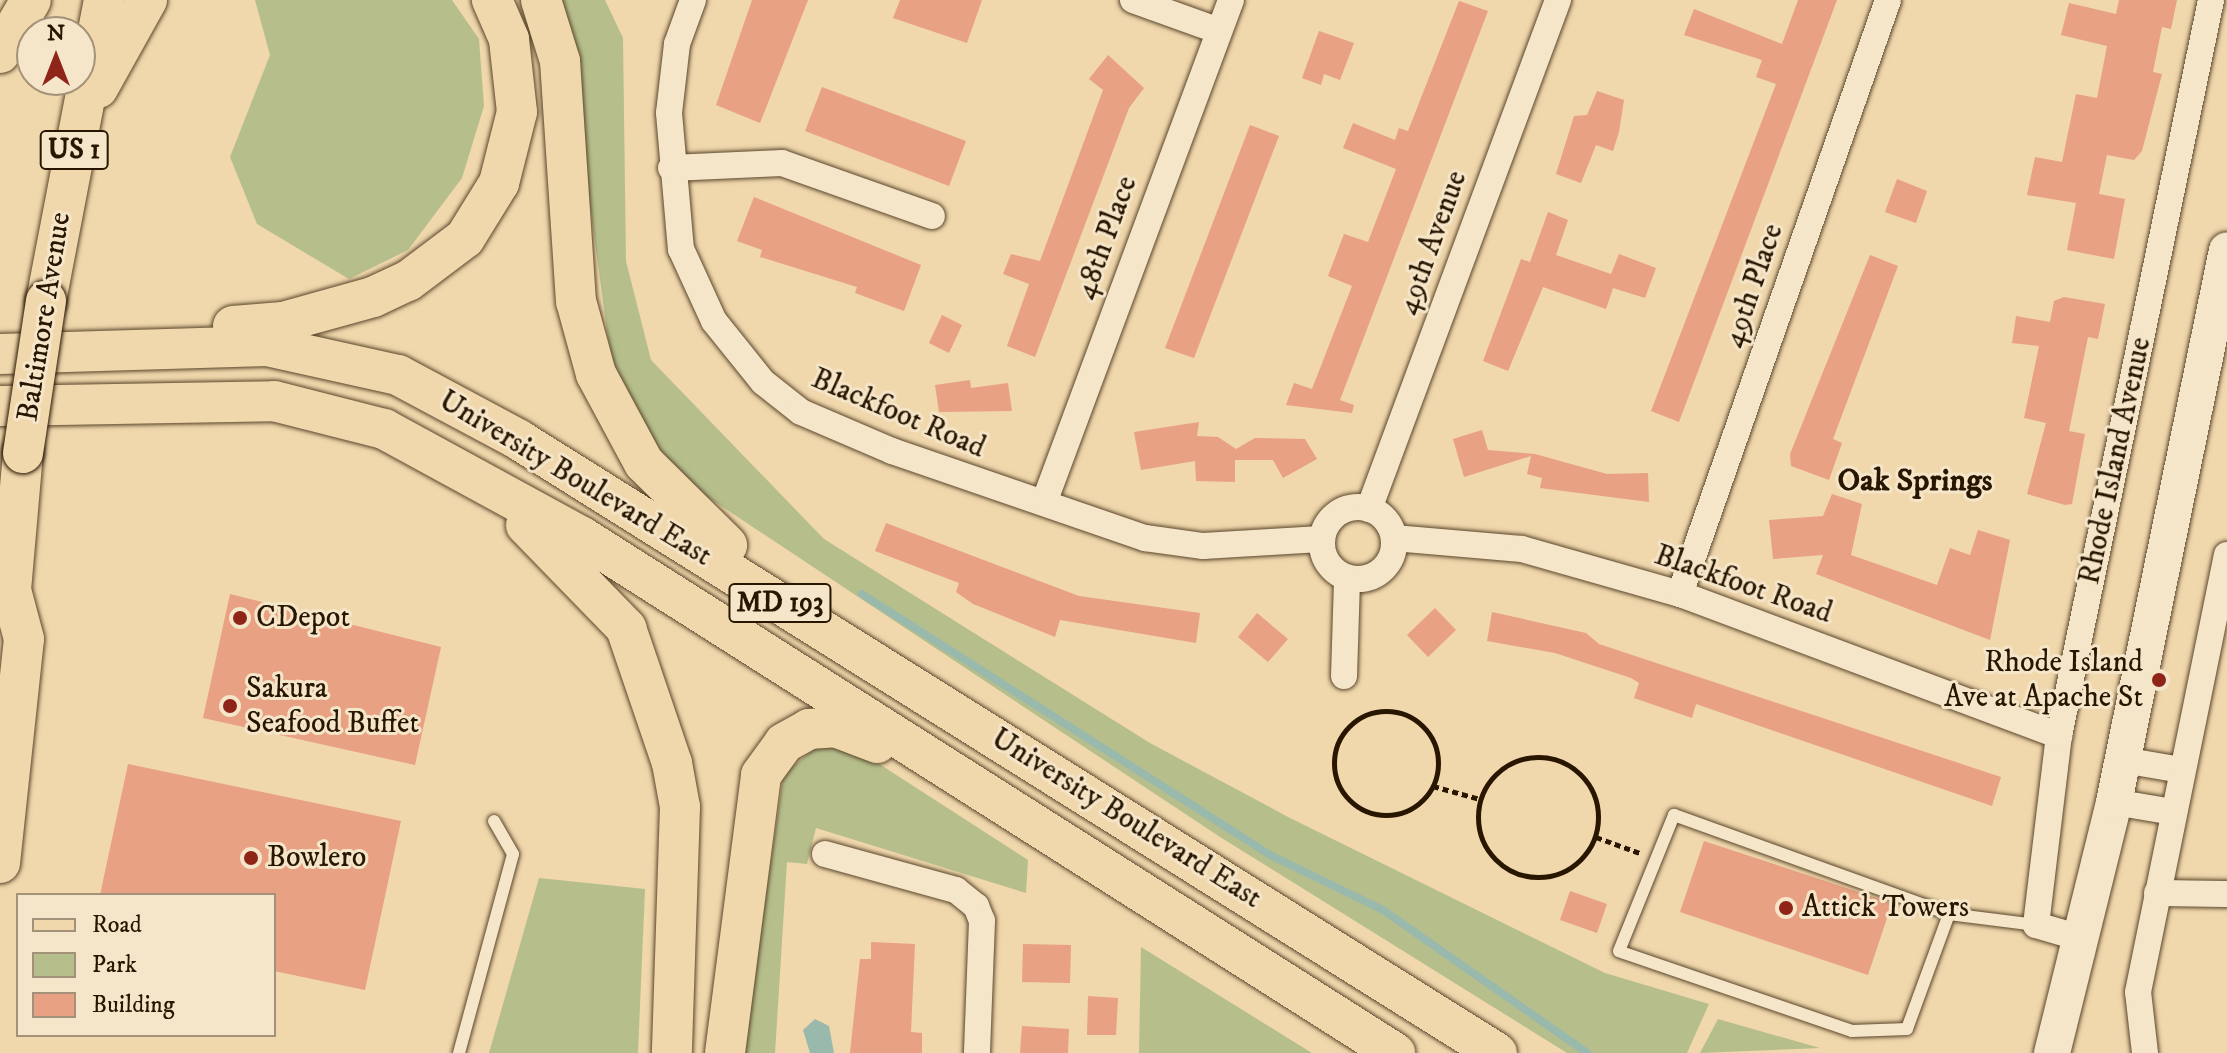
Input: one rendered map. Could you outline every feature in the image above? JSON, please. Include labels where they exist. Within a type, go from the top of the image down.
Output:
[{"type":"main road","points":[[0,53],[31,0]]},
{"type":"main road","name":"Baltimore Avenue","points":[[0,863],[24,639],[5,600],[46,301],[104,0]]},
{"type":"main road","points":[[79,123],[147,0]]},
{"type":"main road","points":[[0,343],[283,322],[373,297],[438,261],[486,210],[511,149],[515,74],[492,0]]},
{"type":"main road","points":[[541,0],[560,61],[576,301],[609,406],[644,463],[695,521],[909,683]]},
{"type":"main road","name":"University Boulevard East","points":[[0,354],[267,346],[398,375],[519,440],[1497,1053]]},
{"type":"main road","name":"University Boulevard East","points":[[0,406],[274,401],[384,429],[453,463],[1395,1053]]},
{"type":"main road","points":[[453,463],[576,569],[626,628],[649,685],[680,807],[672,1053]]},
{"type":"main road","points":[[725,1053],[750,825],[761,775],[784,743],[809,729],[855,733],[1047,834]]},
{"type":"street","name":"Blackfoot Road","points":[[693,0],[671,76],[671,168],[681,249],[694,285],[763,382],[801,412],[892,451],[1045,500],[1145,538],[1203,546],[1321,539]]},
{"type":"street","points":[[1133,0],[1219,31]]},
{"type":"street","name":"48th Place","points":[[1045,500],[1231,0]]},
{"type":"street","name":"49th Avenue","points":[[1369,509],[1558,0]]},
{"type":"street","name":"49th Place","points":[[1680,594],[1888,0]]},
{"type":"street","name":"Rhode Island Avenue","points":[[2036,925],[2059,736],[2211,0]]},
{"type":"street","points":[[671,168],[782,163],[932,216]]},
{"type":"street","points":[[2052,1053],[2084,939],[2217,352],[2227,250]]},
{"type":"street","points":[[1369,509],[1394,538],[1382,572],[1347,579],[1331,569],[1321,539],[1335,515],[1369,509]]},
{"type":"street","name":"Blackfoot Road","points":[[1394,538],[1522,549],[1680,594],[2059,736]]},
{"type":"street","points":[[2145,1053],[2138,992],[2181,770],[2226,566]]},
{"type":"street","points":[[1344,676],[1347,579]]},
{"type":"street","points":[[2123,760],[2181,770]]},
{"type":"street","points":[[2114,802],[2173,812]]},
{"type":"street","points":[[825,854],[956,890],[976,906],[982,921],[977,1053]]},
{"type":"street","points":[[2157,893],[2227,894]]},
{"type":"street","points":[[2036,925],[2084,939]]},
{"type":"street","points":[[2071,1053],[2084,939]]},
{"type":"lane","points":[[1949,914],[1907,1029],[1852,1031],[1619,951],[1674,815],[1949,914],[2036,925]]},
{"type":"lane","points":[[459,1053],[513,854],[494,821]]},
{"type":"path","points":[[1382,711],[1416,721],[1437,750],[1433,786],[1407,811],[1389,816],[1355,806],[1334,776],[1338,741],[1364,715],[1382,711]]},
{"type":"path","points":[[1539,757],[1558,760],[1581,776],[1596,800],[1596,837],[1565,871],[1518,875],[1502,866],[1480,836],[1480,799],[1503,768],[1539,757]]},
{"type":"path","points":[[1433,786],[1480,799]]},
{"type":"path","points":[[1596,837],[1656,859]]},
{"type":"green space","points":[[255,0],[452,0],[479,39],[484,106],[462,178],[408,250],[349,279],[257,224],[230,157],[270,55]]},
{"type":"green space","points":[[557,0],[605,0],[623,38],[626,261],[651,360],[824,539],[1150,743],[1290,818],[1605,973],[1709,1004],[1687,1053],[1567,1053],[1220,837],[688,484],[644,435],[610,353],[583,154],[581,63]]},
{"type":"green space","points":[[818,746],[853,747],[1028,860],[1026,893],[816,828],[807,864],[787,862],[775,1053],[742,1053],[784,773]]},
{"type":"green space","points":[[539,878],[645,889],[638,1053],[489,1053]]},
{"type":"green space","points":[[1141,947],[1312,1053],[1139,1053]]},
{"type":"green space","points":[[1718,1019],[1820,1048],[1700,1053]]},
{"type":"shaded area","points":[[815,1019],[829,1026],[834,1053],[810,1053],[803,1030]]},
{"type":"building","points":[[752,0],[808,0],[760,123],[716,105]]},
{"type":"building","points":[[900,0],[982,0],[967,43],[893,18]]},
{"type":"building","points":[[1798,0],[1837,0],[1679,422],[1651,411],[1776,84],[1756,77],[1762,60],[1684,35],[1694,9],[1782,44]]},
{"type":"building","points":[[2119,0],[2177,0],[2171,29],[2162,27],[2153,72],[2162,74],[2142,151],[2134,160],[2107,155],[2099,194],[2125,199],[2114,259],[2067,250],[2076,203],[2027,195],[2035,157],[2062,162],[2076,94],[2097,98],[2107,46],[2061,35],[2069,3],[2116,14]]},
{"type":"building","points":[[1459,1],[1488,11],[1340,400],[1354,405],[1352,413],[1286,405],[1294,383],[1312,389],[1352,286],[1328,276],[1344,234],[1368,242],[1396,169],[1343,148],[1353,123],[1395,140],[1399,128],[1408,131]]},
{"type":"building","points":[[1319,31],[1354,43],[1340,80],[1324,74],[1321,85],[1302,78]]},
{"type":"building","points":[[1108,55],[1144,88],[1129,108],[1035,357],[1007,346],[1029,284],[1003,274],[1011,254],[1040,261],[1103,90],[1089,79]]},
{"type":"building","points":[[822,87],[966,141],[949,186],[805,131]]},
{"type":"building","points":[[1597,91],[1624,100],[1619,132],[1613,151],[1596,145],[1581,183],[1556,174],[1574,116],[1587,115]]},
{"type":"building","points":[[1250,125],[1279,136],[1194,358],[1165,348]]},
{"type":"building","points":[[1897,179],[1927,191],[1916,223],[1885,212]]},
{"type":"building","points":[[754,197],[921,265],[904,311],[855,293],[857,287],[760,257],[762,250],[737,241]]},
{"type":"building","points":[[1548,212],[1568,220],[1556,255],[1611,274],[1619,254],[1656,268],[1645,298],[1613,288],[1606,309],[1543,287],[1508,371],[1483,361],[1521,259],[1530,262]]},
{"type":"building","points":[[1870,255],[1898,266],[1833,439],[1842,443],[1829,480],[1791,466],[1790,454]]},
{"type":"building","points":[[2064,297],[2105,304],[2098,339],[2088,337],[2069,431],[2085,434],[2072,504],[2065,505],[2027,494],[2046,423],[2024,418],[2039,346],[2012,343],[2016,316],[2050,322],[2054,301]]},
{"type":"building","points":[[942,315],[962,325],[949,353],[929,343]]},
{"type":"building","points":[[970,380],[971,388],[1008,383],[1012,411],[939,412],[935,385]]},
{"type":"building","points":[[1199,422],[1197,436],[1218,437],[1236,449],[1255,438],[1305,439],[1317,459],[1283,478],[1273,460],[1235,460],[1235,482],[1196,481],[1195,461],[1141,470],[1134,432]]},
{"type":"building","points":[[1482,430],[1488,450],[1535,454],[1607,474],[1648,473],[1649,502],[1540,488],[1542,478],[1527,474],[1531,456],[1464,477],[1453,439]]},
{"type":"building","points":[[1832,494],[1862,504],[1851,555],[1937,585],[1950,548],[1970,555],[1978,530],[2010,540],[1990,640],[1816,574],[1823,555],[1773,559],[1769,520],[1823,516]]},
{"type":"building","points":[[886,523],[1079,596],[1200,613],[1196,643],[1060,620],[1055,637],[973,604],[956,592],[959,583],[875,551]]},
{"type":"building","points":[[230,594],[441,647],[415,765],[203,718]]},
{"type":"building","points":[[1435,608],[1456,630],[1428,657],[1407,635]]},
{"type":"building","points":[[1492,612],[1586,633],[1599,644],[2001,777],[1992,806],[1696,704],[1692,718],[1634,698],[1639,683],[1631,678],[1555,653],[1487,641]]},
{"type":"building","points":[[1257,613],[1288,639],[1268,662],[1238,637]]},
{"type":"building","name":"Bowlero","points":[[128,764],[401,821],[365,990],[276,971],[276,893],[100,893]]},
{"type":"building","name":"Attick Towers","points":[[1704,841],[1892,903],[1868,975],[1680,912]]},
{"type":"building","points":[[1570,891],[1607,904],[1597,933],[1560,920]]},
{"type":"building","points":[[871,942],[915,944],[911,1032],[922,1033],[922,1053],[850,1053],[860,959],[871,959]]},
{"type":"building","points":[[1023,944],[1071,945],[1070,983],[1022,982]]},
{"type":"building","points":[[1088,996],[1118,998],[1116,1035],[1087,1035]]},
{"type":"building","points":[[1022,1026],[1069,1029],[1068,1053],[1020,1053]]},
{"type":"waterway","points":[[862,594],[1272,856],[1383,910],[1587,1053]]},
{"type":"place","name":"CDepot","points":[[240,618]]},
{"type":"place","name":"Rhode Island Ave at Apache St","points":[[2159,680]]},
{"type":"place","name":"Sakura Seafood Buffet","points":[[230,706]]},
{"type":"place","name":"Bowlero","points":[[251,858]]},
{"type":"place","name":"Attick Towers","points":[[1786,908]]},
{"type":"district","name":"Oak Springs","points":[[1915,481]]}]
